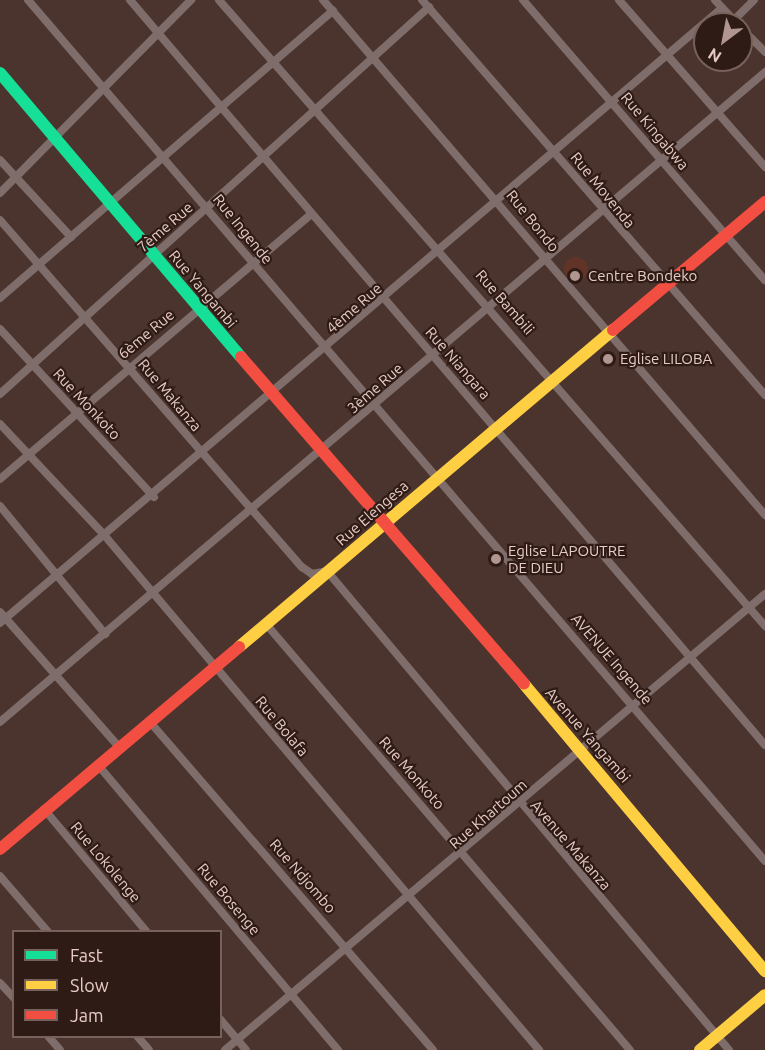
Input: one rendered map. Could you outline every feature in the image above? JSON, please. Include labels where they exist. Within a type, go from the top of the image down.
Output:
[{"type":"street","name":"Rue Ingende","points":[[28,0],[165,156],[326,350],[436,477]]},
{"type":"street","name":"Rue Niangara","points":[[130,0],[765,745]]},
{"type":"street","points":[[0,193],[103,85],[191,0]]},
{"type":"street","name":"Rue Bambili","points":[[219,0],[491,305],[765,626]]},
{"type":"street","name":"Rue Bondo","points":[[323,0],[499,200],[607,333],[765,515]]},
{"type":"street","name":"Rue Movenda","points":[[422,0],[554,152],[601,212],[765,395]]},
{"type":"street","name":"Rue Kingabwa","points":[[523,0],[613,101],[765,280]]},
{"type":"street","points":[[619,0],[714,114],[765,167]]},
{"type":"street","points":[[715,0],[726,12]]},
{"type":"street","points":[[744,12],[754,0]]},
{"type":"street","name":"7ème Rue","points":[[0,394],[429,8]]},
{"type":"street","name":"4ème Rue","points":[[2,618],[154,497],[722,8]]},
{"type":"street","points":[[0,298],[333,11]]},
{"type":"street","points":[[753,40],[765,52]]},
{"type":"street","name":"3ème Rue","points":[[0,722],[253,510],[765,72]]},
{"type":"street","name":"Rue Yangambi","points":[[0,73],[56,136],[383,525]]},
{"type":"street","points":[[0,160],[71,237]]},
{"type":"street","name":"Rue Elengesa","points":[[0,849],[44,809],[215,668],[553,378],[765,202]]},
{"type":"street","name":"6ème Rue","points":[[0,479],[128,366],[311,214]]},
{"type":"street","name":"Rue Makanza","points":[[0,220],[302,567],[312,574],[327,571]]},
{"type":"street","name":"Rue Monkoto","points":[[0,328],[154,497]]},
{"type":"street","name":"Rue Bolafa","points":[[0,424],[105,536],[539,1050]]},
{"type":"street","name":"AVENUE Ingende","points":[[436,477],[635,706],[765,861]]},
{"type":"street","points":[[0,506],[105,634]]},
{"type":"street","name":"Avenue Yangambi","points":[[383,525],[582,749],[765,971]]},
{"type":"street","name":"Avenue Makanza","points":[[327,571],[519,805],[729,1050]]},
{"type":"street","name":"Rue Khartoum","points":[[225,1050],[410,898],[765,594]]},
{"type":"street","points":[[2,618],[57,673],[119,747]]},
{"type":"street","name":"Rue Monkoto","points":[[266,624],[630,1050]]},
{"type":"street","name":"Rue Ndjombo","points":[[150,722],[349,949],[433,1050]]},
{"type":"street","name":"Rue Bosenge","points":[[98,765],[338,1050]]},
{"type":"street","name":"Rue Lokolenge","points":[[44,809],[145,930]]},
{"type":"street","points":[[0,876],[46,930]]},
{"type":"street","points":[[0,983],[12,996]]},
{"type":"street","points":[[700,1050],[765,995]]},
{"type":"street","points":[[222,1021],[246,1050]]},
{"type":"street","points":[[50,1038],[60,1050]]},
{"type":"street","points":[[139,1038],[149,1050]]},
{"type":"shaded area","name":"Centre Bondeko","points":[[576,257],[581,258],[587,264],[587,274],[581,280],[576,281],[571,280],[565,274],[564,269],[565,264],[571,258]]},
{"type":"traffic: fast","points":[[0,73],[241,357]]},
{"type":"traffic: slow","points":[[239,647],[613,330]]},
{"type":"traffic: slow","points":[[524,684],[765,971]]},
{"type":"traffic: slow","points":[[700,1050],[765,995]]},
{"type":"traffic: jam","points":[[613,330],[765,202]]},
{"type":"traffic: jam","points":[[241,357],[524,684]]},
{"type":"traffic: jam","points":[[0,849],[239,647]]},
{"type":"place","name":"Centre Bondeko","points":[[575,276]]},
{"type":"place","name":"Eglise LILOBA","points":[[608,359]]},
{"type":"place","name":"Eglise LAPOUTRE DE DIEU","points":[[496,559]]}]
